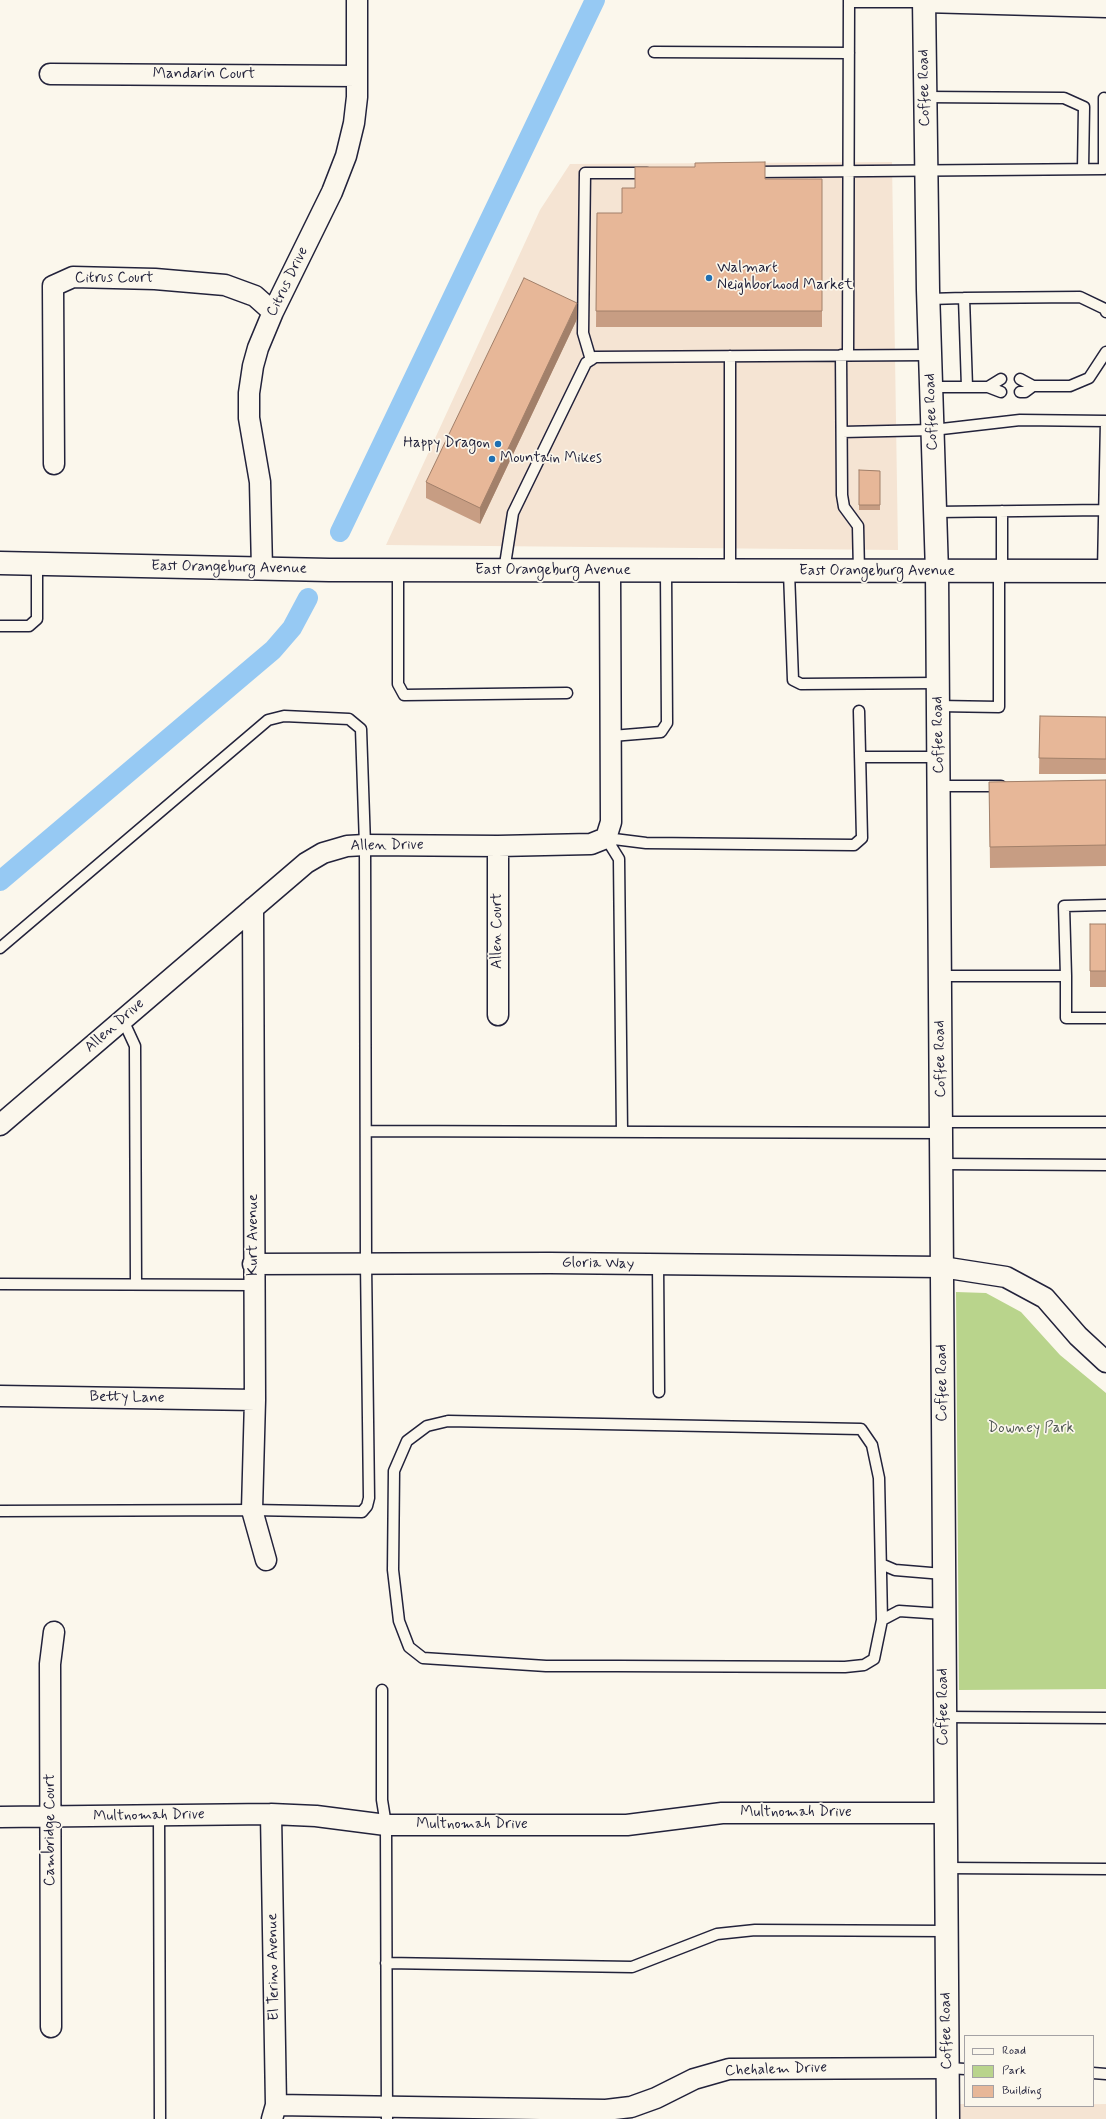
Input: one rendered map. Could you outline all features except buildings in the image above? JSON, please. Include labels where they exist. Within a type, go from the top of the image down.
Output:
[{"type":"main road","name":"Coffee Road","points":[[924,1],[930,355],[937,572],[942,1128],[946,1931],[956,2068],[948,2119]]},
{"type":"main road","name":"East Orangeburg Avenue","points":[[0,563],[262,570],[666,572],[1104,571]]},
{"type":"street","name":"Citrus Drive","points":[[262,570],[260,482],[249,418],[249,393],[253,366],[258,348],[273,312],[332,192],[346,156],[354,123],[357,76],[357,0]]},
{"type":"street","points":[[924,1],[1077,3],[1106,8]]},
{"type":"street","name":"Mandarin Court","points":[[50,74],[357,76]]},
{"type":"street","name":"Citrus Court","points":[[54,464],[54,286],[73,277],[155,279],[225,285],[255,296],[273,312]]},
{"type":"street","points":[[606,838],[611,822],[612,736],[610,571]]},
{"type":"street","name":"Allen Drive","points":[[0,1125],[306,863],[317,857],[346,846],[498,846],[591,844],[606,838]]},
{"type":"street","name":"Allen Court","points":[[498,846],[498,1015]]},
{"type":"street","name":"Kurt Avenue","points":[[253,908],[253,1264],[255,1400],[252,1510],[266,1560]]},
{"type":"street","name":"Gloria Way","points":[[253,1264],[366,1262],[942,1267],[1006,1277],[1044,1298],[1078,1336],[1106,1362]]},
{"type":"street","name":"Betty Lane","points":[[0,1396],[255,1400]]},
{"type":"street","name":"Cambridge Court","points":[[52,2027],[50,1664],[54,1632]]},
{"type":"street","name":"Multnomah Drive","points":[[0,1817],[51,1818],[271,1814],[316,1816],[386,1825],[627,1825],[722,1813],[945,1813]]},
{"type":"street","name":"El Terino Avenue","points":[[271,1814],[274,2112]]},
{"type":"street","name":"Chehalem Drive","points":[[274,2112],[387,2113],[606,2110],[632,2113],[656,2098],[694,2079],[729,2069],[956,2068]]},
{"type":"lane","points":[[859,572],[858,526],[844,507],[842,495],[842,432],[849,171],[849,1],[924,1]]},
{"type":"lane","points":[[654,52],[849,53]]},
{"type":"lane","points":[[925,97],[1064,98],[1084,107],[1083,169]]},
{"type":"lane","points":[[740,172],[1104,169],[1104,98]]},
{"type":"lane","points":[[591,360],[583,333],[584,173],[654,173]]},
{"type":"lane","points":[[929,299],[1080,297],[1105,309],[1106,312]]},
{"type":"lane","points":[[964,298],[967,387]]},
{"type":"lane","points":[[1020,379],[1034,386],[1070,386],[1089,378],[1106,352]]},
{"type":"lane","points":[[504,571],[513,514],[586,363],[595,357],[930,355]]},
{"type":"lane","points":[[730,356],[730,572]]},
{"type":"lane","points":[[988,387],[1001,379]]},
{"type":"lane","points":[[1020,392],[1025,392],[1034,386]]},
{"type":"lane","points":[[931,387],[988,387],[1001,392]]},
{"type":"lane","points":[[842,432],[933,430],[1020,420],[1106,421],[1104,571]]},
{"type":"lane","points":[[935,512],[1104,510]]},
{"type":"lane","points":[[938,706],[999,707],[1002,511]]},
{"type":"lane","points":[[0,626],[29,626],[37,619],[36,563]]},
{"type":"lane","points":[[398,570],[398,684],[404,695],[567,694]]},
{"type":"lane","points":[[612,736],[661,732],[667,723],[666,572]]},
{"type":"lane","points":[[789,572],[793,680],[801,684],[938,683]]},
{"type":"lane","points":[[606,838],[646,844],[854,845],[862,838],[859,711]]},
{"type":"lane","points":[[0,948],[268,720],[284,716],[350,719],[361,729],[366,845],[366,1262],[369,1498],[367,1506],[362,1512],[252,1510],[0,1510]]},
{"type":"lane","points":[[860,757],[939,757]]},
{"type":"lane","points":[[939,786],[1013,786]]},
{"type":"lane","points":[[606,838],[619,859],[622,1132]]},
{"type":"lane","points":[[1106,905],[1064,906],[1066,1018],[1106,1018]]},
{"type":"lane","points":[[940,976],[1066,976]]},
{"type":"lane","points":[[123,1020],[135,1046],[136,1284]]},
{"type":"lane","points":[[366,1131],[622,1132],[942,1128],[1106,1122]]},
{"type":"lane","points":[[942,1164],[1106,1165]]},
{"type":"lane","points":[[658,1264],[659,1392]]},
{"type":"lane","points":[[0,1284],[254,1285]]},
{"type":"lane","points":[[448,1421],[861,1429],[872,1445],[879,1478],[881,1564],[882,1620],[874,1659],[864,1665],[845,1667],[546,1666],[422,1658],[409,1647],[399,1621],[394,1570],[394,1471],[407,1441],[427,1426],[448,1421]]},
{"type":"lane","points":[[881,1564],[895,1570],[944,1574]]},
{"type":"lane","points":[[882,1620],[899,1611],[944,1614]]},
{"type":"lane","points":[[382,1690],[382,1800],[386,1825],[387,2113]]},
{"type":"lane","points":[[944,1717],[1106,1718]]},
{"type":"lane","points":[[159,1815],[160,2119]]},
{"type":"lane","points":[[946,1868],[1106,1869]]},
{"type":"lane","points":[[386,1963],[632,1967],[717,1934],[755,1930],[946,1931]]},
{"type":"lane","points":[[1094,2073],[1106,2074]]},
{"type":"shaded area","points":[[892,162],[898,550],[386,545],[540,210],[570,164]]},
{"type":"shaded area","points":[[960,2104],[964,2104],[964,2107],[1094,2107],[1094,2104],[1106,2104],[1106,2119],[960,2119]]},
{"type":"green space","name":"Downey Park","points":[[956,1292],[986,1293],[1021,1312],[1060,1355],[1106,1393],[1106,1689],[959,1690]]},
{"type":"waterway","points":[[340,532],[595,0]]},
{"type":"waterway","points":[[0,881],[273,650],[292,628],[308,598]]},
{"type":"place","name":"Walmart Neighborhood Market","points":[[709,278]]},
{"type":"place","name":"Happy Dragon","points":[[498,444]]},
{"type":"place","name":"Mountain Mikes","points":[[492,459]]}]
